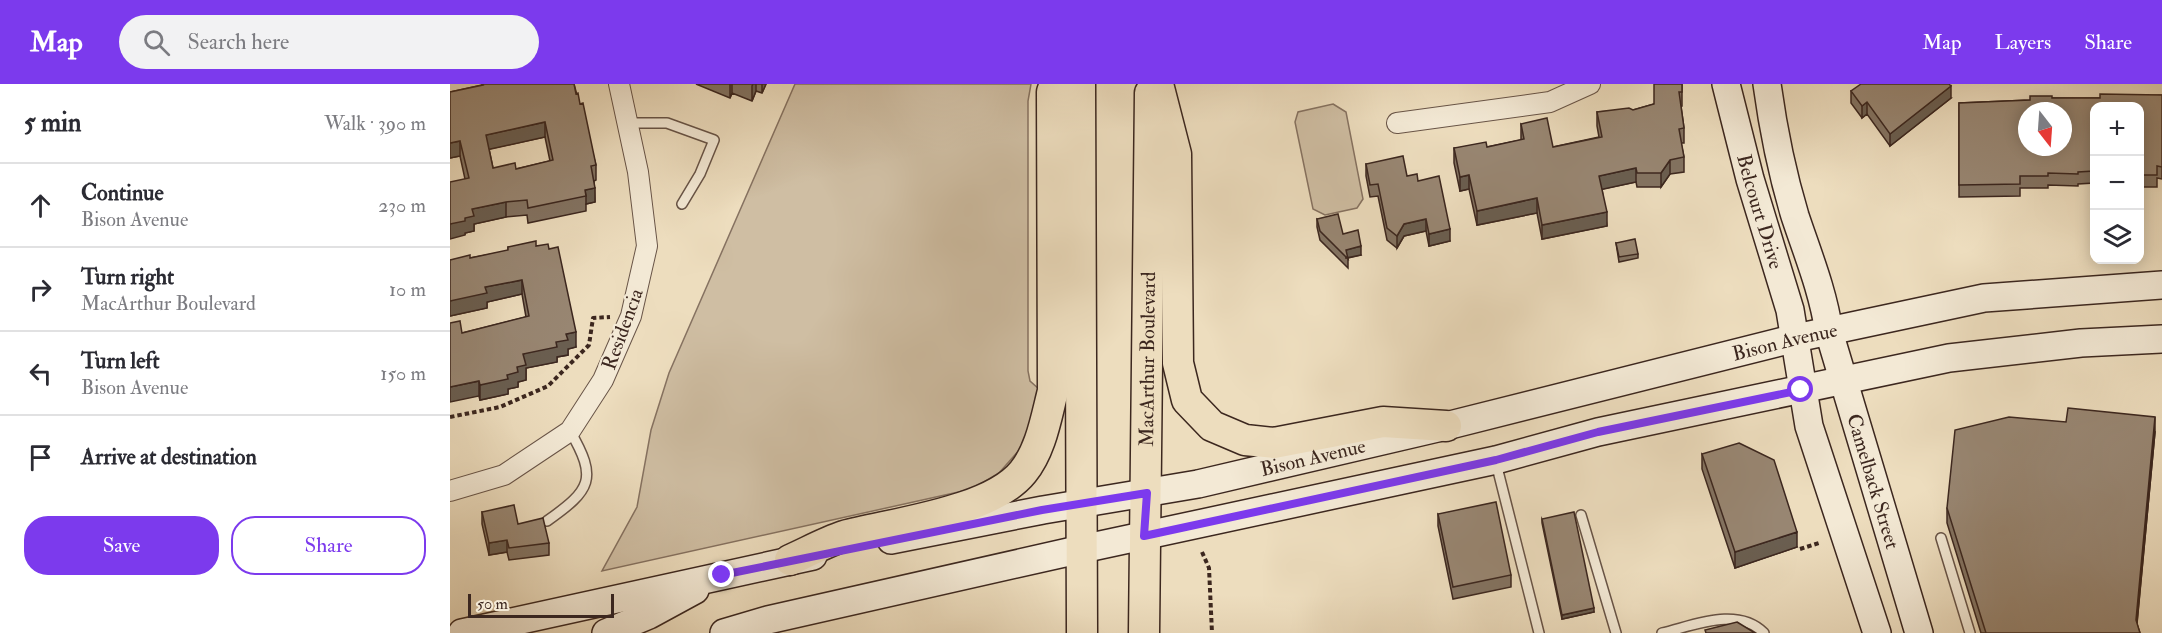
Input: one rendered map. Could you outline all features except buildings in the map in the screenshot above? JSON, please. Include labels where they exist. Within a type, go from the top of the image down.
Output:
[{"type":"main road","points":[[790,560],[842,537],[958,508],[993,496],[1010,486],[1024,471],[1042,436],[1053,391],[1052,92],[1055,84]]},
{"type":"main road","points":[[1080,84],[1082,633]]},
{"type":"main road","name":"MacArthur Boulevard","points":[[1144,633],[1150,84]]},
{"type":"main road","points":[[1158,84],[1176,154],[1178,363],[1187,400],[1212,426],[1245,440],[1274,443],[1383,422],[1446,426]]},
{"type":"main road","name":"Belcourt Drive","points":[[1726,84],[1796,338]]},
{"type":"main road","name":"Belcourt Drive","points":[[1767,84],[1772,122],[1795,214],[1824,301],[1829,332]]},
{"type":"main road","name":"Bison Avenue","points":[[462,633],[790,560],[1083,503],[1198,484],[1446,426],[1796,338],[1984,298],[2162,285]]},
{"type":"main road","name":"Camelback Street","points":[[1829,332],[1919,633]]},
{"type":"main road","points":[[1796,338],[1801,390],[1809,426],[1877,633]]},
{"type":"main road","points":[[724,633],[768,620],[1082,549],[1496,460],[1598,432],[1949,358],[2081,343],[2162,339]]},
{"type":"main road","points":[[606,633],[649,615],[722,575]]},
{"type":"street","name":"Residencia","points":[[450,491],[504,474],[526,462],[570,431],[603,380],[631,316],[647,246],[638,172],[619,84]]},
{"type":"street","points":[[1397,123],[1550,102],[1590,84]]},
{"type":"lane","points":[[628,123],[668,123],[714,140],[700,174],[682,204]]},
{"type":"lane","points":[[547,521],[575,501],[585,488],[588,471],[583,452],[570,431]]},
{"type":"lane","points":[[1496,460],[1539,633]]},
{"type":"lane","points":[[1581,515],[1616,633]]},
{"type":"lane","points":[[1941,538],[1970,633]]},
{"type":"lane","points":[[1662,633],[1729,618],[1758,627],[1764,633]]},
{"type":"path","points":[[450,417],[500,407],[548,386],[589,345],[593,318]]},
{"type":"path","points":[[1800,549],[1819,543]]},
{"type":"path","points":[[1202,552],[1209,568],[1212,633]]},
{"type":"shaded area","points":[[795,84],[1031,84],[1028,101],[1028,371],[1030,381],[1039,389],[1027,441],[999,473],[972,489],[602,571],[637,507],[651,430],[669,373]]},
{"type":"shaded area","points":[[1333,104],[1346,112],[1363,199],[1357,208],[1325,215],[1313,209],[1295,122],[1298,112]]},
{"type":"route","points":[[722,575],[1042,510],[1147,493],[1144,536],[1496,460],[1598,432],[1801,390]]}]
